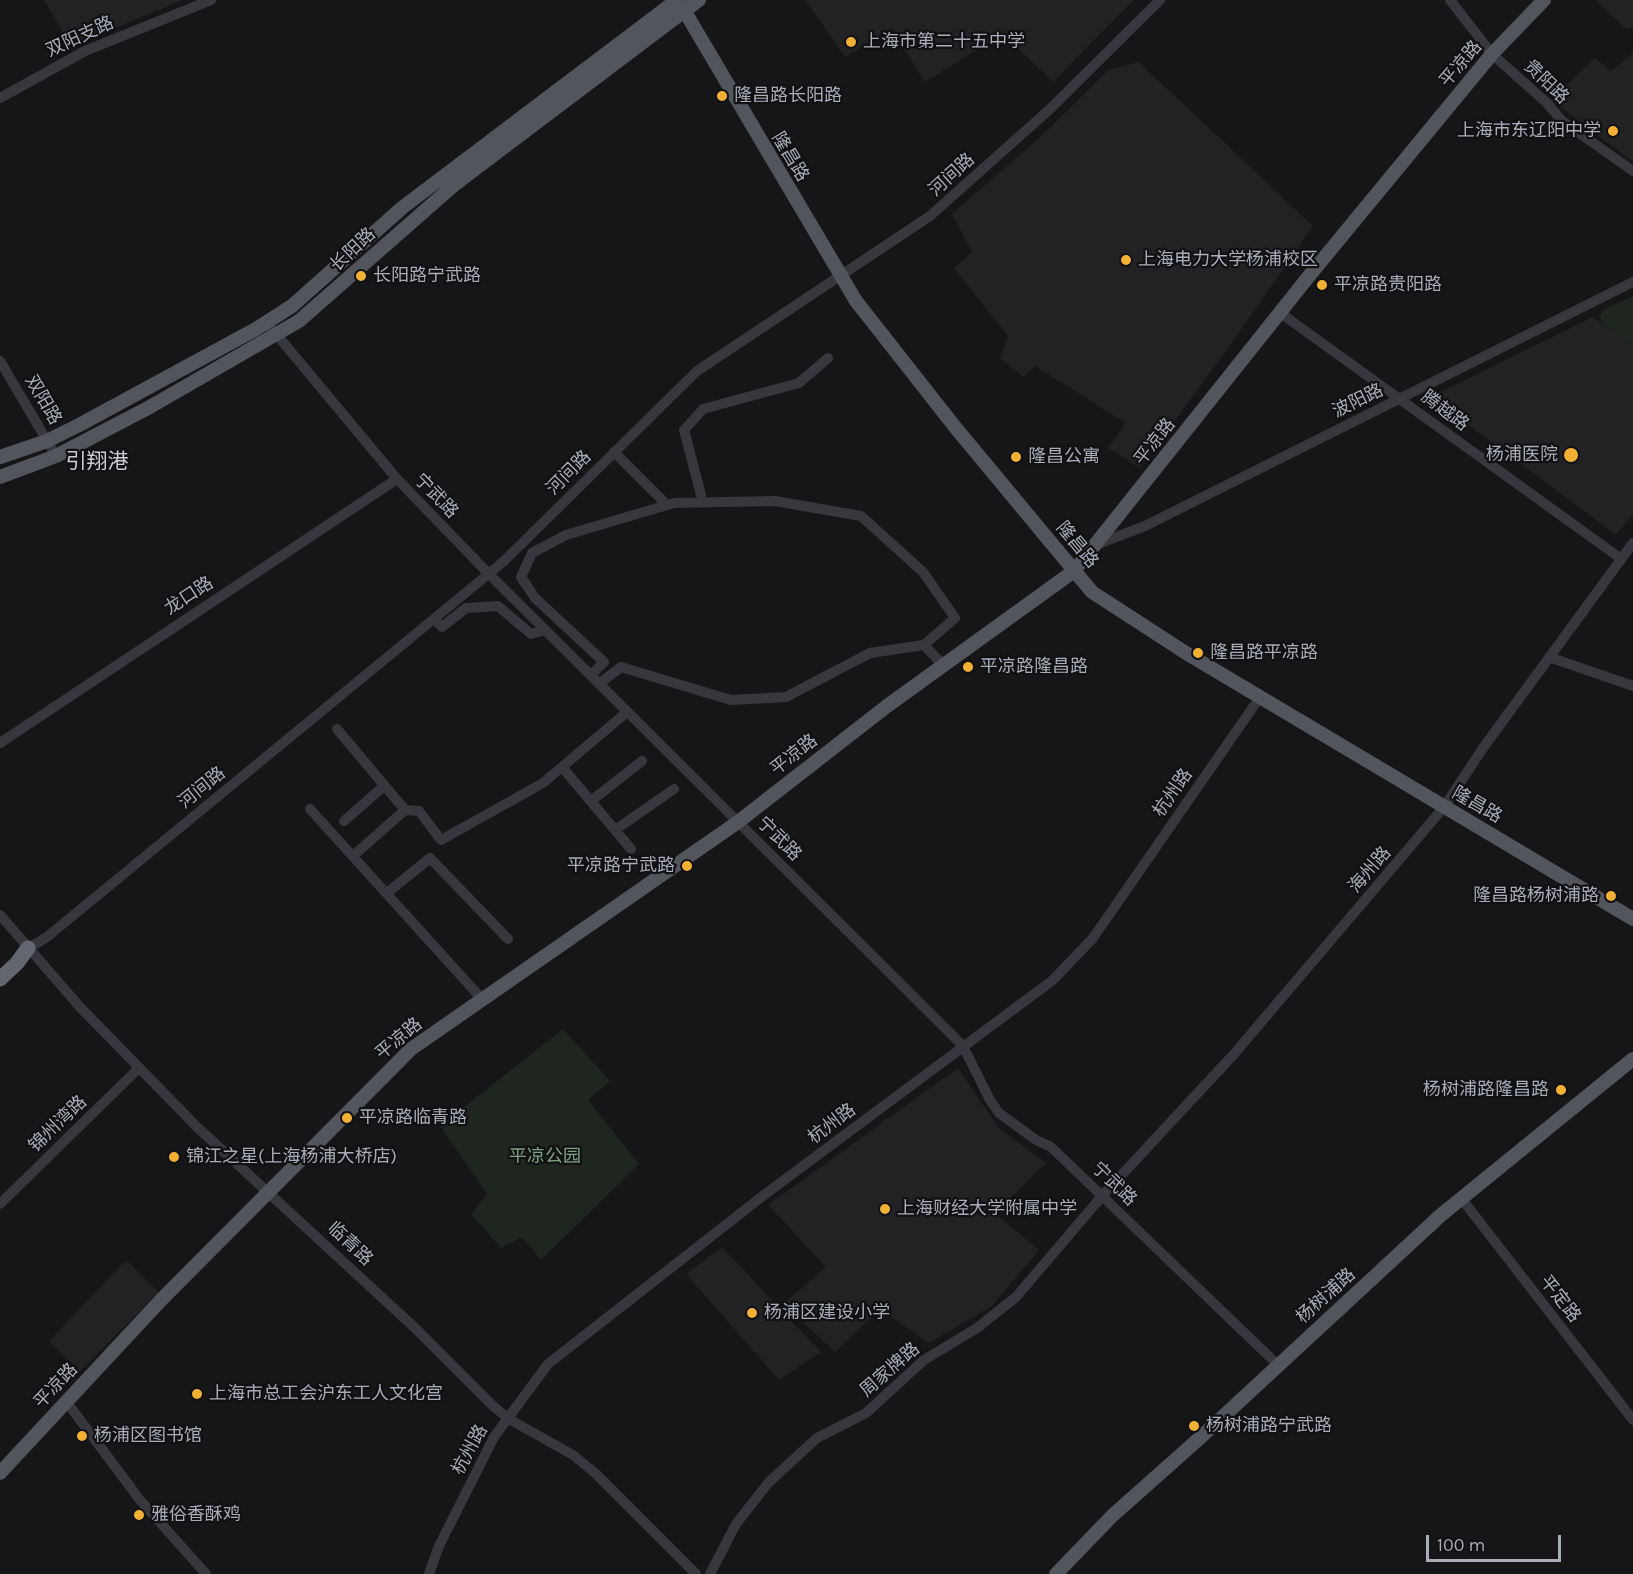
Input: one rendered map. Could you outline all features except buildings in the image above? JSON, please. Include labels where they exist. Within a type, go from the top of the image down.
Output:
[{"type":"highway","points":[[4,973],[28,948]]},
{"type":"main road","name":"长阳路","points":[[0,458],[47,441],[267,322],[321,282],[403,207],[680,4],[699,0]]},
{"type":"main road","name":"平凉路","points":[[0,1473],[268,1191],[411,1049],[481,998],[738,822],[887,706],[1074,571],[1280,312],[1492,54],[1544,0]]},
{"type":"main road","name":"长阳路","points":[[0,477],[56,456],[277,336],[325,300],[418,214],[590,80],[680,4]]},
{"type":"main road","name":"隆昌路","points":[[680,4],[840,276],[872,323],[1074,571],[1098,597],[1260,697],[1633,919]]},
{"type":"main road","name":"杨树浦路","points":[[1056,1574],[1112,1516],[1203,1436],[1277,1364],[1461,1198],[1633,1059]]},
{"type":"street","name":"双阳支路","points":[[0,98],[84,51],[211,0]]},
{"type":"street","name":"河间路","points":[[28,948],[47,937],[503,562],[675,391],[705,366],[930,216],[1050,109],[1160,0]]},
{"type":"street","name":"贵阳路","points":[[1450,0],[1492,54],[1547,103],[1562,121],[1633,171]]},
{"type":"street","name":"波阳路","points":[[1095,546],[1111,537],[1145,526],[1633,282]]},
{"type":"street","name":"腾越路","points":[[1280,312],[1620,558]]},
{"type":"street","name":"宁武路","points":[[267,322],[397,479],[488,573],[963,1046],[999,1113],[1036,1140],[1051,1147],[1277,1364]]},
{"type":"street","points":[[701,495],[684,430],[703,409],[766,390],[799,383],[828,358]]},
{"type":"street","name":"双阳路","points":[[0,362],[56,456]]},
{"type":"street","points":[[614,452],[667,505]]},
{"type":"street","name":"龙口路","points":[[0,743],[397,479]]},
{"type":"street","points":[[591,675],[604,662],[535,598],[521,577],[524,569],[532,553],[566,535],[667,505],[775,501],[861,516],[923,572],[955,618],[924,645],[870,653],[786,697],[731,700],[621,667],[599,684]]},
{"type":"street","name":"海州路","points":[[1102,1196],[1257,1029],[1444,807],[1549,657],[1633,543]]},
{"type":"street","points":[[435,620],[442,627],[466,608],[498,606],[531,634],[545,630]]},
{"type":"street","points":[[924,645],[944,666]]},
{"type":"street","points":[[1549,657],[1633,686]]},
{"type":"street","name":"杭州路","points":[[429,1574],[439,1546],[494,1437],[548,1364],[963,1046],[1053,980],[1093,938],[1260,697]]},
{"type":"street","points":[[337,729],[405,810],[419,811],[441,840],[543,783],[627,712]]},
{"type":"street","points":[[591,801],[642,761]]},
{"type":"street","points":[[562,767],[631,849]]},
{"type":"street","points":[[344,821],[384,786]]},
{"type":"street","points":[[615,830],[674,789]]},
{"type":"street","points":[[310,809],[481,998]]},
{"type":"street","points":[[353,856],[405,810]]},
{"type":"street","points":[[387,893],[430,858],[508,939]]},
{"type":"street","name":"临青路","points":[[0,915],[139,1068],[197,1127],[509,1419],[557,1445],[595,1473],[696,1574]]},
{"type":"street","name":"锦州湾路","points":[[0,1203],[139,1068]]},
{"type":"street","name":"周家牌路","points":[[710,1574],[736,1524],[768,1483],[817,1438],[866,1413],[924,1360],[977,1328],[1016,1297],[1102,1196]]},
{"type":"street","name":"平定路","points":[[1461,1198],[1633,1420]]},
{"type":"street","points":[[66,1401],[140,1500],[206,1574]]},
{"type":"shaded area","points":[[44,0],[183,0],[71,46]]},
{"type":"shaded area","points":[[805,0],[1134,0],[1053,82],[1002,34],[925,82],[891,28],[845,57]]},
{"type":"shaded area","points":[[1596,0],[1633,0],[1633,27],[1626,29]]},
{"type":"shaded area","name":"上海市东辽阳中学","points":[[1633,53],[1633,162],[1551,100],[1595,58],[1611,71]]},
{"type":"shaded area","name":"上海电力大学杨浦校区","points":[[1139,62],[1313,226],[1229,347],[1140,468],[1108,448],[1126,423],[1035,366],[1024,377],[1000,358],[1008,336],[954,268],[972,252],[952,214],[1038,139],[1108,70]]},
{"type":"shaded area","name":"杨浦医院","points":[[1592,317],[1633,343],[1633,514],[1616,535],[1431,397]]},
{"type":"shaded area","name":"上海财经大学附属中学","points":[[958,1068],[999,1128],[1046,1163],[995,1213],[1039,1250],[992,1306],[929,1343],[880,1309],[835,1352],[783,1304],[826,1267],[768,1205]]},
{"type":"shaded area","name":"杨浦区建设小学","points":[[722,1247],[821,1352],[779,1380],[686,1274]]},
{"type":"shaded area","points":[[126,1260],[159,1292],[79,1372],[49,1341]]},
{"type":"green space","points":[[1633,296],[1633,343],[1602,323],[1600,316],[1603,310]]},
{"type":"green space","name":"平凉公园","points":[[563,1029],[610,1081],[588,1100],[639,1164],[541,1260],[522,1237],[501,1248],[471,1214],[487,1194],[440,1126]]},
{"type":"place","name":"上海市第二十五中学","points":[[851,42]]},
{"type":"place","name":"隆昌路长阳路","points":[[722,96]]},
{"type":"place","name":"上海市东辽阳中学","points":[[1613,131]]},
{"type":"place","name":"上海电力大学杨浦校区","points":[[1126,260]]},
{"type":"place","name":"长阳路宁武路","points":[[361,276]]},
{"type":"place","name":"平凉路贵阳路","points":[[1322,285]]},
{"type":"place","name":"杨浦医院","points":[[1571,455]]},
{"type":"place","name":"隆昌公寓","points":[[1016,457]]},
{"type":"place","name":"隆昌路平凉路","points":[[1198,653]]},
{"type":"place","name":"平凉路隆昌路","points":[[968,667]]},
{"type":"place","name":"平凉路宁武路","points":[[687,866]]},
{"type":"place","name":"隆昌路杨树浦路","points":[[1611,896]]},
{"type":"place","name":"杨树浦路隆昌路","points":[[1561,1090]]},
{"type":"place","name":"平凉路临青路","points":[[347,1118]]},
{"type":"place","name":"锦江之星(上海杨浦大桥店)","points":[[174,1157]]},
{"type":"place","name":"上海财经大学附属中学","points":[[885,1209]]},
{"type":"place","name":"杨浦区建设小学","points":[[752,1313]]},
{"type":"place","name":"上海市总工会沪东工人文化宫","points":[[197,1394]]},
{"type":"place","name":"杨树浦路宁武路","points":[[1194,1426]]},
{"type":"place","name":"杨浦区图书馆","points":[[82,1436]]},
{"type":"place","name":"雅俗香酥鸡","points":[[139,1515]]},
{"type":"district","name":"引翔港","points":[[97,462]]}]
